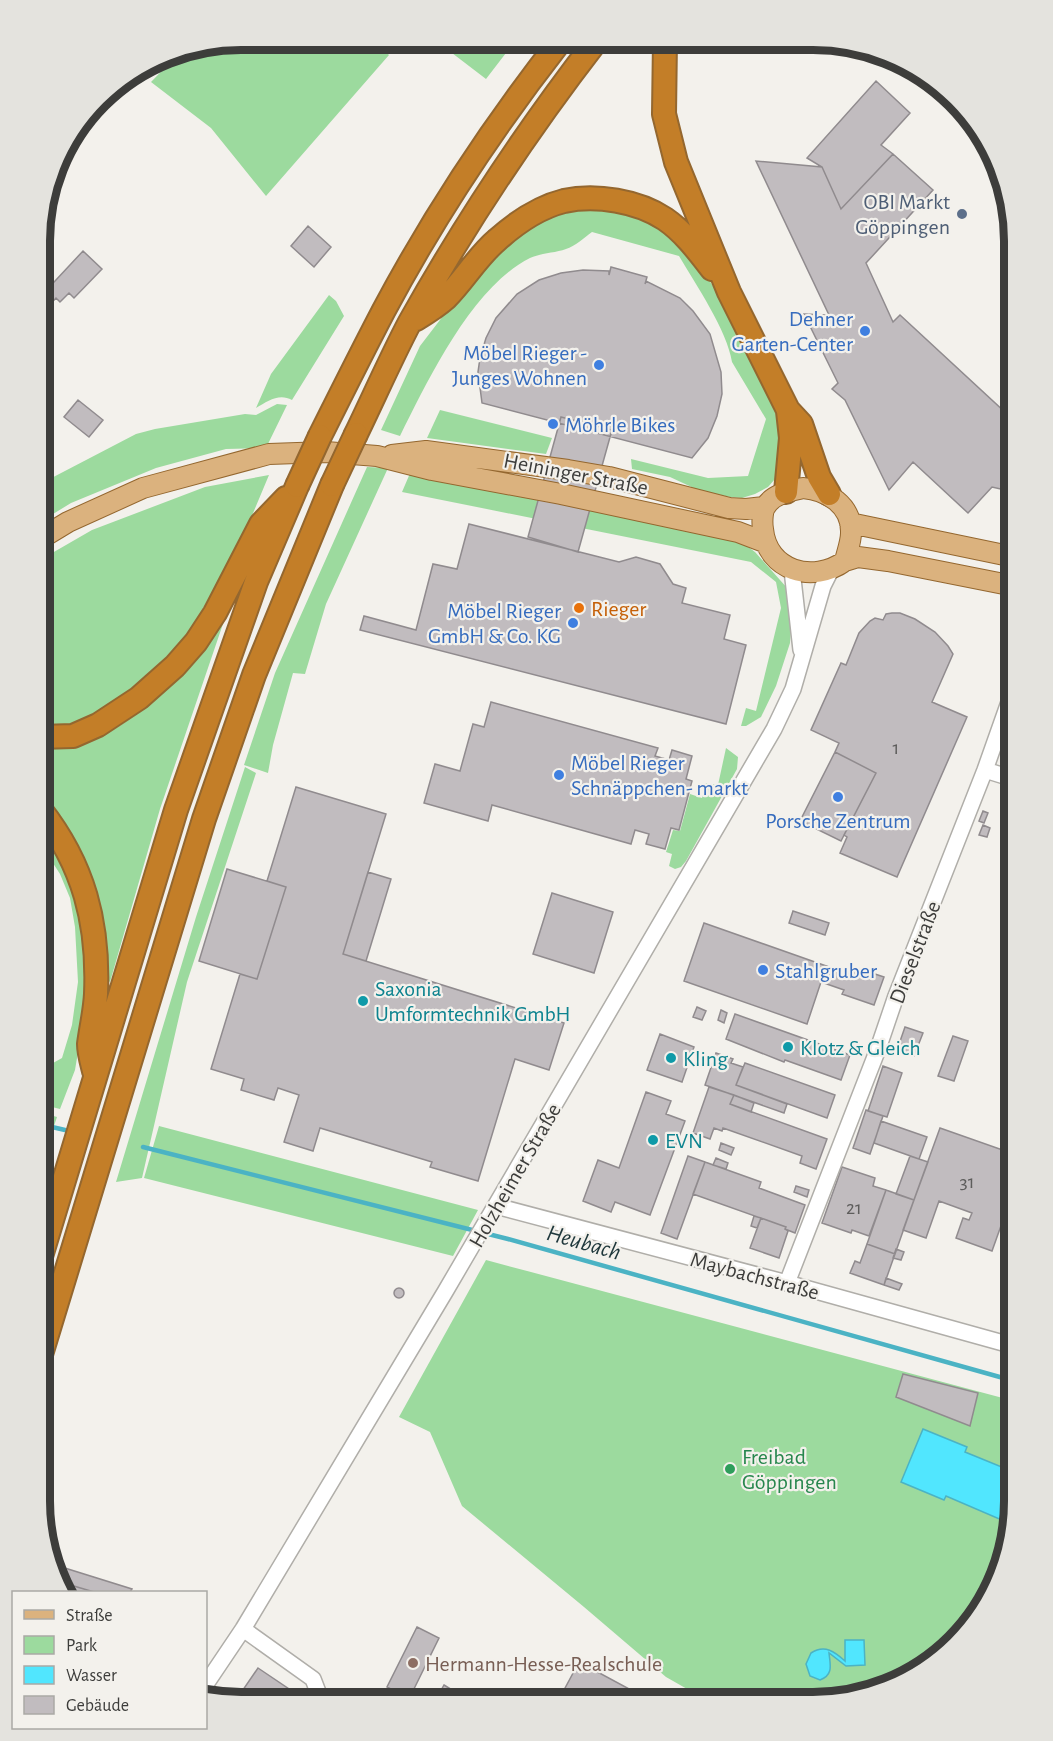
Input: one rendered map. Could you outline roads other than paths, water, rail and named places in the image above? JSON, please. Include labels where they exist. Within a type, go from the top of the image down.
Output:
[{"type":"highway","points":[[49,1231],[148,900],[191,768],[256,582],[297,486],[384,310],[423,242],[508,112],[554,49]]},
{"type":"highway","points":[[49,1328],[204,819],[254,675],[332,485],[410,324],[488,194],[590,49]]},
{"type":"highway","points":[[665,49],[664,114],[676,162],[729,292],[788,410],[801,423],[819,477],[829,494]]},
{"type":"highway","points":[[410,324],[445,299],[475,262],[497,240],[525,218],[565,201],[612,200],[645,209],[665,219],[687,237],[729,292]]},
{"type":"highway","points":[[786,492],[791,438],[788,410]]},
{"type":"highway","points":[[49,737],[73,736],[98,725],[139,698],[175,666],[196,642],[215,613],[261,524],[297,486]]},
{"type":"highway","points":[[49,823],[75,863],[88,901],[94,935],[97,977],[95,1015],[89,1046],[96,1079]]},
{"type":"main road","name":"Heininger Straße","points":[[377,456],[426,451],[464,455],[602,476],[729,508],[764,507]]},
{"type":"main road","name":"Heininger Straße","points":[[49,534],[68,522],[143,488],[269,454],[326,452],[377,456],[432,470],[561,494],[738,532],[765,542]]},
{"type":"main road","points":[[838,566],[850,540],[850,523],[841,505],[829,494],[803,488],[786,492],[771,500],[764,507],[765,542],[779,561],[792,570],[820,573],[838,566],[858,557],[1004,584]]},
{"type":"main road","points":[[850,523],[1004,555]]},
{"type":"street","name":"Holzheimer Straße","points":[[207,1683],[243,1629],[492,1212],[774,729],[793,688],[823,586],[838,566]]},
{"type":"street","name":"Holzheimer Straße","points":[[792,570],[802,656]]},
{"type":"street","name":"Dieselstraße","points":[[788,1283],[1004,717]]},
{"type":"street","points":[[985,770],[1004,776]]},
{"type":"street","name":"Maybachstraße","points":[[492,1212],[788,1283],[1003,1343]]},
{"type":"street","points":[[243,1629],[313,1678],[318,1692]]},
{"type":"water","points":[[923,1429],[967,1447],[965,1452],[1003,1468],[1002,1520],[946,1496],[944,1500],[901,1482]]},
{"type":"water","points":[[845,1640],[864,1640],[865,1665],[846,1666],[829,1653],[830,1669],[827,1675],[820,1680],[810,1676],[806,1664],[811,1653],[825,1649],[834,1652],[845,1661]]},
{"type":"waterway","name":"Heubach","points":[[49,1126],[65,1130]]},
{"type":"waterway","name":"Heubach","points":[[143,1147],[508,1239],[1003,1378]]},
{"type":"place","name":"OBI Markt Göppingen","points":[[962,214]]},
{"type":"place","name":"Dehner Garten-Center","points":[[865,331]]},
{"type":"place","name":"Möbel Rieger - Junges Wohnen","points":[[599,365]]},
{"type":"place","name":"Möhrle Bikes","points":[[553,424]]},
{"type":"place","name":"Rieger","points":[[579,608]]},
{"type":"place","name":"Möbel Rieger GmbH & Co. KG","points":[[573,623]]},
{"type":"place","name":"Möbel Rieger Schnäppchen- markt","points":[[559,775]]},
{"type":"place","name":"Porsche Zentrum","points":[[838,797]]},
{"type":"place","name":"Stahlgruber","points":[[763,970]]},
{"type":"place","name":"Saxonia Umformtechnik GmbH","points":[[363,1001]]},
{"type":"place","name":"Klotz & Gleich","points":[[788,1047]]},
{"type":"place","name":"Kling","points":[[671,1058]]},
{"type":"place","name":"EVN","points":[[653,1140]]},
{"type":"place","name":"Freibad Göppingen","points":[[730,1469]]},
{"type":"place","name":"Hermann-Hesse-Realschule","points":[[413,1663]]}]
